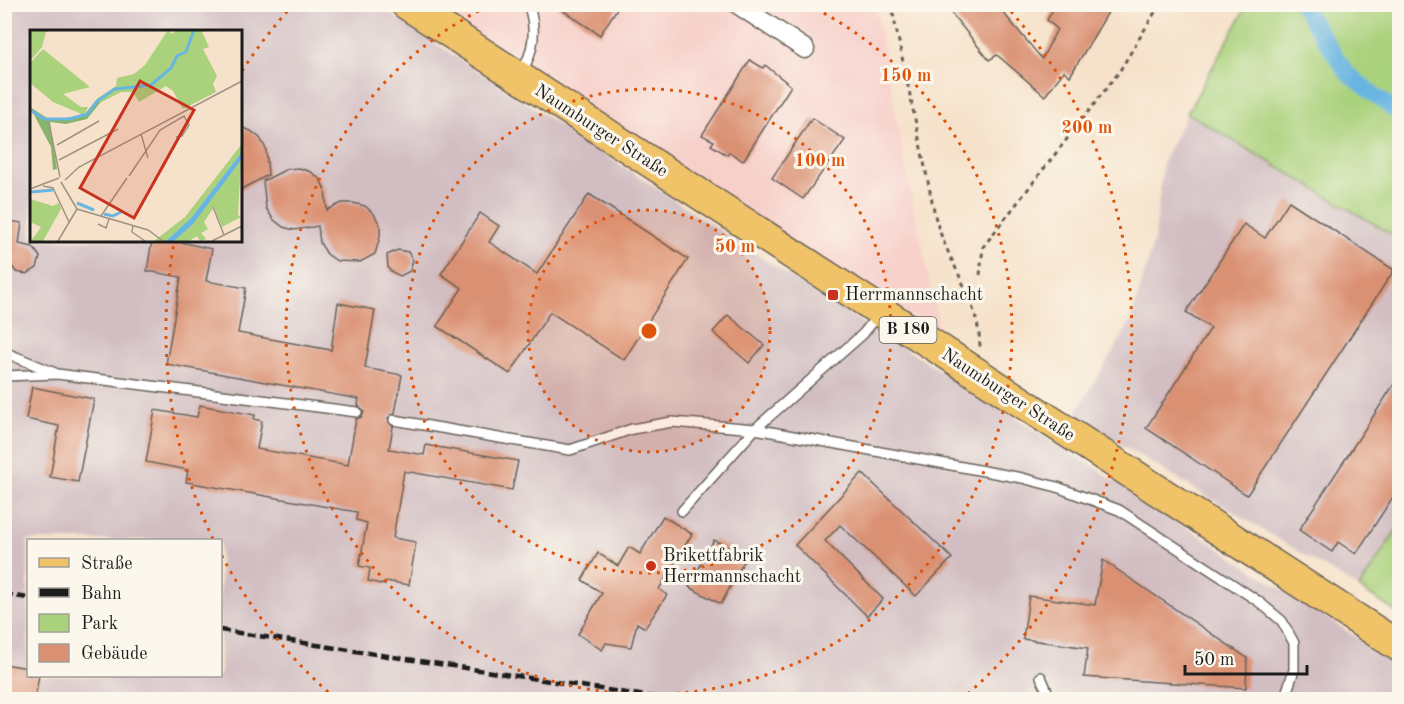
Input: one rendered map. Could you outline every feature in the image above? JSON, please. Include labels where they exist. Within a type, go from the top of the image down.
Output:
[{"type":"main road","name":"Naumburger Straße","points":[[415,7],[519,78],[1400,647]]},
{"type":"street","points":[[737,4],[805,49]]},
{"type":"lane","points":[[519,78],[529,58],[535,24],[528,4]]},
{"type":"lane","points":[[682,511],[755,429],[864,334],[881,312]]},
{"type":"lane","points":[[5,352],[57,374]]},
{"type":"lane","points":[[7,376],[57,374],[357,412]]},
{"type":"lane","points":[[394,420],[570,450],[632,429],[672,422],[755,429],[1022,478],[1057,487],[1119,510],[1258,601],[1282,621],[1294,643],[1294,670],[1284,699]]},
{"type":"lane","points":[[1041,677],[1051,699]]},
{"type":"path","points":[[891,4],[943,246],[973,304],[978,324],[980,348],[978,357]]},
{"type":"path","points":[[980,275],[983,247],[1119,72],[1160,4]]},
{"type":"shaded area","points":[[4,5],[377,5],[823,298],[1047,437],[1399,665],[1399,699],[5,699]]},
{"type":"shaded area","points":[[422,5],[875,5],[909,185],[941,336]]},
{"type":"shaded area","points":[[1187,113],[1399,239],[1399,526],[1359,588],[1074,416],[1130,323],[1155,237],[1163,162]]},
{"type":"green space","points":[[1248,4],[1399,5],[1399,239],[1187,113]]},
{"type":"green space","points":[[1399,526],[1399,614],[1359,588]]},
{"type":"building","points":[[553,4],[620,4],[600,35]]},
{"type":"building","points":[[944,4],[996,4],[1042,59],[1057,29],[1047,20],[1056,4],[1113,4],[1070,76],[1064,71],[1045,96],[997,55],[989,60]]},
{"type":"building","points":[[750,60],[763,68],[765,65],[791,86],[743,161],[711,145],[714,141],[702,135]]},
{"type":"building","points":[[812,118],[845,140],[803,199],[772,178]]},
{"type":"building","points":[[242,128],[260,138],[266,149],[268,175],[242,189]]},
{"type":"building","points":[[299,168],[311,172],[320,179],[325,190],[327,210],[342,203],[353,203],[365,206],[374,214],[380,225],[380,237],[375,254],[360,262],[337,261],[327,254],[320,243],[318,226],[294,230],[283,227],[273,219],[266,208],[263,181],[287,169]]},
{"type":"building","points":[[589,194],[688,259],[624,360],[550,312],[510,374],[437,326],[462,288],[441,274],[480,213],[499,226],[489,242],[537,274]]},
{"type":"building","points":[[1289,201],[1394,270],[1247,495],[1146,428],[1211,328],[1186,312],[1244,224],[1265,238]]},
{"type":"building","points":[[4,220],[22,223],[19,244],[33,247],[40,257],[37,268],[27,274],[16,272],[9,262],[12,250],[4,249]]},
{"type":"building","points":[[152,242],[180,242],[212,249],[206,281],[246,288],[238,333],[331,350],[338,303],[375,310],[365,368],[402,375],[395,413],[388,418],[393,427],[389,449],[424,455],[426,445],[518,461],[512,490],[404,471],[393,538],[416,542],[409,585],[386,581],[385,585],[368,581],[370,568],[359,566],[367,523],[356,520],[357,512],[186,482],[188,470],[146,462],[155,410],[197,417],[200,405],[255,415],[254,419],[262,421],[257,449],[348,465],[356,419],[362,417],[364,412],[358,405],[359,399],[166,364],[181,277],[147,271]]},
{"type":"building","points":[[398,250],[408,252],[413,260],[410,271],[400,276],[390,271],[387,255]]},
{"type":"building","points":[[728,315],[764,345],[749,363],[713,332]]},
{"type":"building","points":[[1400,375],[1400,486],[1356,554],[1338,542],[1332,552],[1299,530]]},
{"type":"building","points":[[32,387],[94,399],[78,482],[50,477],[59,426],[26,419]]},
{"type":"building","points":[[862,473],[952,558],[916,596],[840,525],[825,541],[883,599],[867,616],[795,545]]},
{"type":"building","points":[[663,516],[692,534],[659,589],[667,595],[645,628],[637,623],[631,647],[606,643],[602,650],[578,634],[602,593],[582,580],[598,553],[618,566],[629,547],[640,554]]},
{"type":"building","points":[[714,540],[746,557],[721,604],[689,587]]},
{"type":"building","points":[[1103,560],[1247,658],[1246,688],[1084,677],[1088,648],[1023,639],[1029,596],[1095,605]]},
{"type":"building","points":[[4,664],[27,668],[27,677],[39,677],[35,699],[4,695]]},
{"type":"waterway","points":[[1301,4],[1347,73],[1400,115]]},
{"type":"railway","points":[[4,594],[27,598]]},
{"type":"railway","points":[[222,630],[672,700]]},
{"type":"place","name":"Herrmannschacht","points":[[833,295]]},
{"type":"place","name":"Brikettfabrik Herrmannschacht","points":[[651,566]]}]
